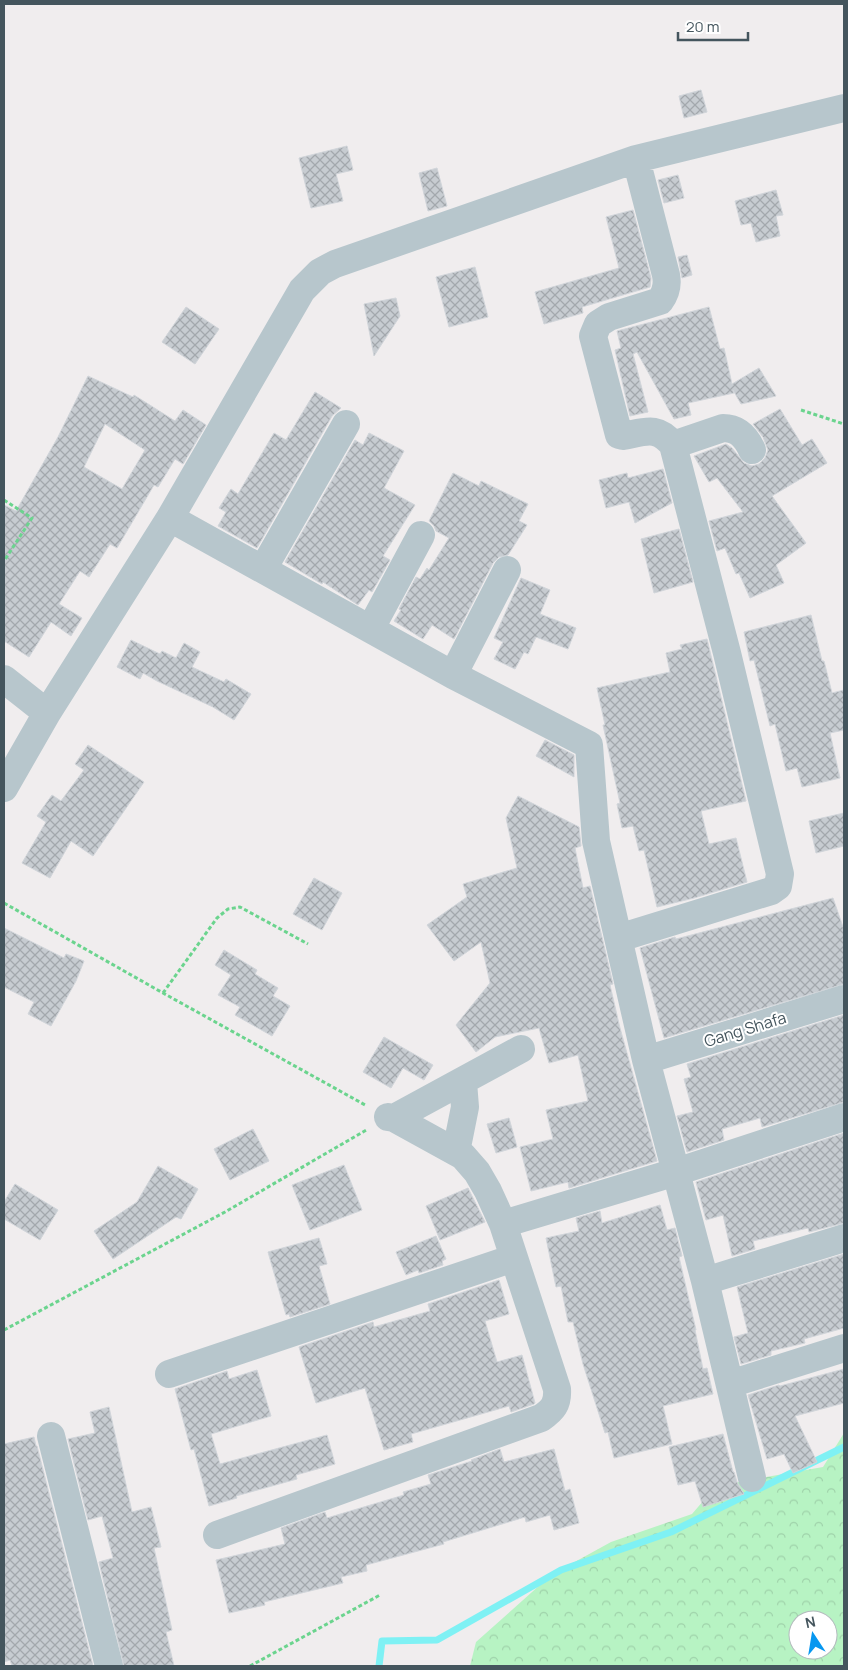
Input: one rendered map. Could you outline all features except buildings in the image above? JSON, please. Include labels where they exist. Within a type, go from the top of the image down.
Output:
[{"type":"street","points":[[4,788],[47,713],[170,518],[302,290],[320,272],[335,264],[636,159],[844,108]]},
{"type":"street","points":[[619,938],[771,891],[778,886],[780,880],[727,653],[673,445],[662,433],[646,431],[623,436],[619,435],[593,336],[598,324],[609,317],[660,301],[664,295],[667,282],[666,274],[636,159]]},
{"type":"street","points":[[263,570],[346,424]]},
{"type":"street","points":[[673,445],[723,428],[731,428],[747,439],[752,450]]},
{"type":"street","points":[[170,518],[453,675],[589,745],[596,841],[646,1060],[705,1282],[752,1478]]},
{"type":"street","points":[[371,628],[422,535]]},
{"type":"street","points":[[453,675],[506,570]]},
{"type":"street","points":[[4,679],[47,713]]},
{"type":"street","name":"Gang Shafa","points":[[646,1060],[844,999]]},
{"type":"street","points":[[391,1117],[463,1082],[521,1049]]},
{"type":"street","points":[[456,1152],[465,1106],[463,1082]]},
{"type":"street","points":[[217,1535],[542,1418],[554,1409],[558,1400],[557,1389],[503,1224],[477,1172],[463,1156],[391,1117]]},
{"type":"street","points":[[503,1224],[676,1172],[844,1117]]},
{"type":"street","points":[[705,1282],[844,1238]]},
{"type":"street","points":[[169,1374],[514,1258]]},
{"type":"street","points":[[730,1384],[844,1348]]},
{"type":"street","points":[[52,1436],[108,1666]]},
{"type":"path","points":[[801,410],[844,424]]},
{"type":"path","points":[[4,500],[32,518],[4,562]]},
{"type":"path","points":[[4,903],[163,993],[391,1117]]},
{"type":"path","points":[[163,993],[217,918],[228,909],[240,907],[308,944]]},
{"type":"path","points":[[4,1330],[225,1212],[391,1117]]},
{"type":"path","points":[[250,1666],[380,1595]]},
{"type":"green space","points":[[844,1433],[844,1666],[470,1666],[476,1642],[551,1575],[611,1542],[692,1514],[716,1486],[823,1467]]},
{"type":"waterway","points":[[379,1666],[382,1641],[437,1640],[561,1570],[671,1532],[844,1447]]}]
